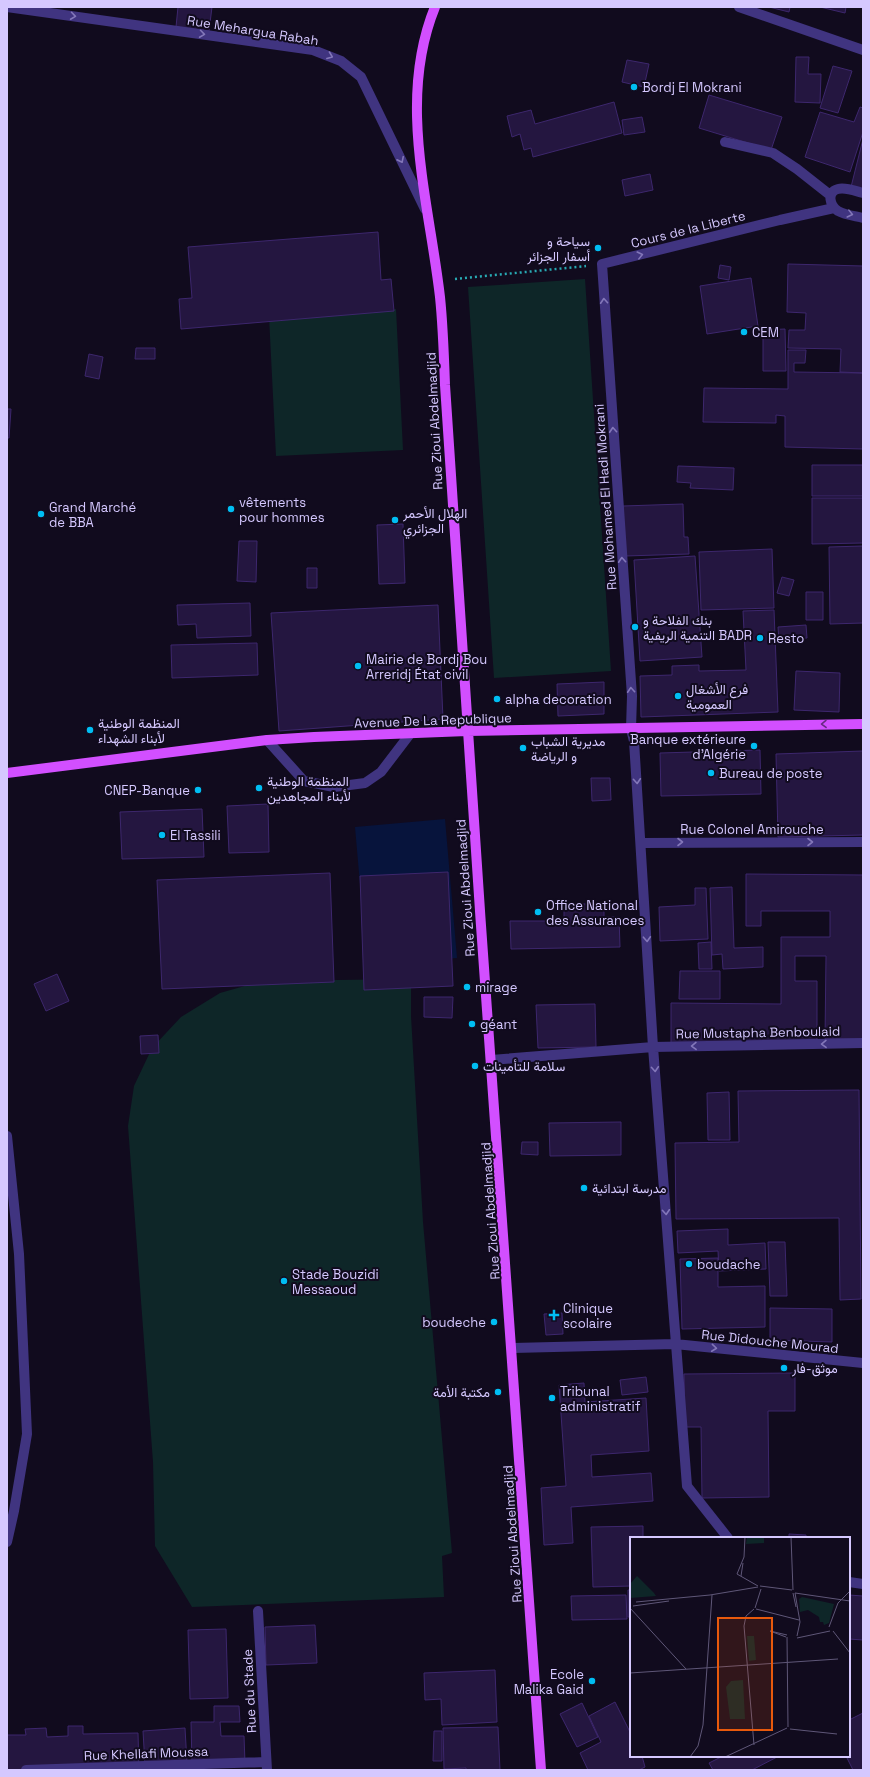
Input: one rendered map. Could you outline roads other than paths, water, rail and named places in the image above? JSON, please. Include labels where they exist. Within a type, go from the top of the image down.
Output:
[{"type":"main road","name":"Rue Zioui Abdelmadjid","points":[[435,7],[430,19],[421,53],[416,123],[440,298],[468,731],[513,1348],[541,1770]]},
{"type":"main road","name":"Avenue De La Republique","points":[[7,774],[267,740],[468,731],[863,724]]},
{"type":"street","name":"Rue Mehargua Rabah","points":[[7,7],[313,50],[341,61],[361,77],[428,215]]},
{"type":"street","points":[[739,7],[863,50]]},
{"type":"street","points":[[725,142],[773,153],[797,169],[830,195],[830,200],[834,208],[863,218]]},
{"type":"street","points":[[830,195],[834,191],[843,188],[863,193]]},
{"type":"street","name":"Cours de la Liberte","points":[[602,264],[834,208]]},
{"type":"street","name":"Rue Mohamed El Hadi Mokrani","points":[[602,264],[632,696],[631,729],[634,741],[653,1047],[686,1486],[727,1537]]},
{"type":"street","points":[[267,740],[304,781],[334,786],[365,783],[381,772],[410,734]]},
{"type":"street","name":"Rue Colonel Amirouche","points":[[641,842],[863,842]]},
{"type":"street","name":"Rue Mustapha Benboulaid","points":[[492,1060],[653,1047],[863,1043]]},
{"type":"street","points":[[7,1136],[10,1188],[19,1254],[27,1434],[14,1511],[7,1542]]},
{"type":"street","name":"Rue Didouche Mourad","points":[[513,1348],[675,1344],[863,1363]]},
{"type":"street","points":[[850,1582],[863,1584]]},
{"type":"street","name":"Rue du Stade","points":[[258,1611],[267,1766]]},
{"type":"street","name":"Rue Khellafi Moussa","points":[[26,1770],[267,1766]]},
{"type":"water","points":[[445,819],[457,958],[367,965],[355,827]]},
{"type":"place","name":"Bordj El Mokrani","points":[[634,87]]},
{"type":"place","name":"سياحة و أسفار الجزائر","points":[[598,248]]},
{"type":"place","name":"CEM","points":[[744,332]]},
{"type":"place","name":"vêtements pour hommes","points":[[231,509]]},
{"type":"place","name":"Grand Marché de BBA","points":[[41,514]]},
{"type":"place","name":"الهلال الأحمر الجزائري","points":[[395,520]]},
{"type":"place","name":"بنك الفلاحة و التنمية الريفية BADR","points":[[635,627]]},
{"type":"place","name":"Resto","points":[[760,638]]},
{"type":"place","name":"Mairie de Bordj Bou Arreridj État civil","points":[[358,666]]},
{"type":"place","name":"فرع الأشغال العمومية","points":[[678,696]]},
{"type":"place","name":"alpha decoration","points":[[497,699]]},
{"type":"place","name":"المنظمة الوطنية لأبناء الشهداء","points":[[90,730]]},
{"type":"place","name":"Banque extérieure d'Algérie","points":[[754,746]]},
{"type":"place","name":"مديرية الشباب و الرياضة","points":[[523,748]]},
{"type":"place","name":"Bureau de poste","points":[[711,773]]},
{"type":"place","name":"المنظمة الوطنية لأبناء المجاهدين","points":[[259,788]]},
{"type":"place","name":"CNEP-Banque","points":[[198,790]]},
{"type":"place","name":"El Tassili","points":[[162,835]]},
{"type":"place","name":"Office National des Assurances","points":[[538,912]]},
{"type":"place","name":"mirage","points":[[467,987]]},
{"type":"place","name":"géant","points":[[472,1024]]},
{"type":"place","name":"سلامة للتأمينات","points":[[475,1066]]},
{"type":"place","name":"مدرسة ابتدائية","points":[[584,1188]]},
{"type":"place","name":"boudache","points":[[689,1264]]},
{"type":"place","name":"Stade Bouzidi Messaoud","points":[[284,1281]]},
{"type":"place","name":"Clinique scolaire","points":[[554,1315]]},
{"type":"place","name":"boudeche","points":[[494,1322]]},
{"type":"place","name":"موثق-فار","points":[[784,1368]]},
{"type":"place","name":"مكتبة الأمة","points":[[498,1392]]},
{"type":"place","name":"Tribunal administratif","points":[[552,1398]]},
{"type":"place","name":"Ecole Malika Gaid","points":[[592,1681]]}]
